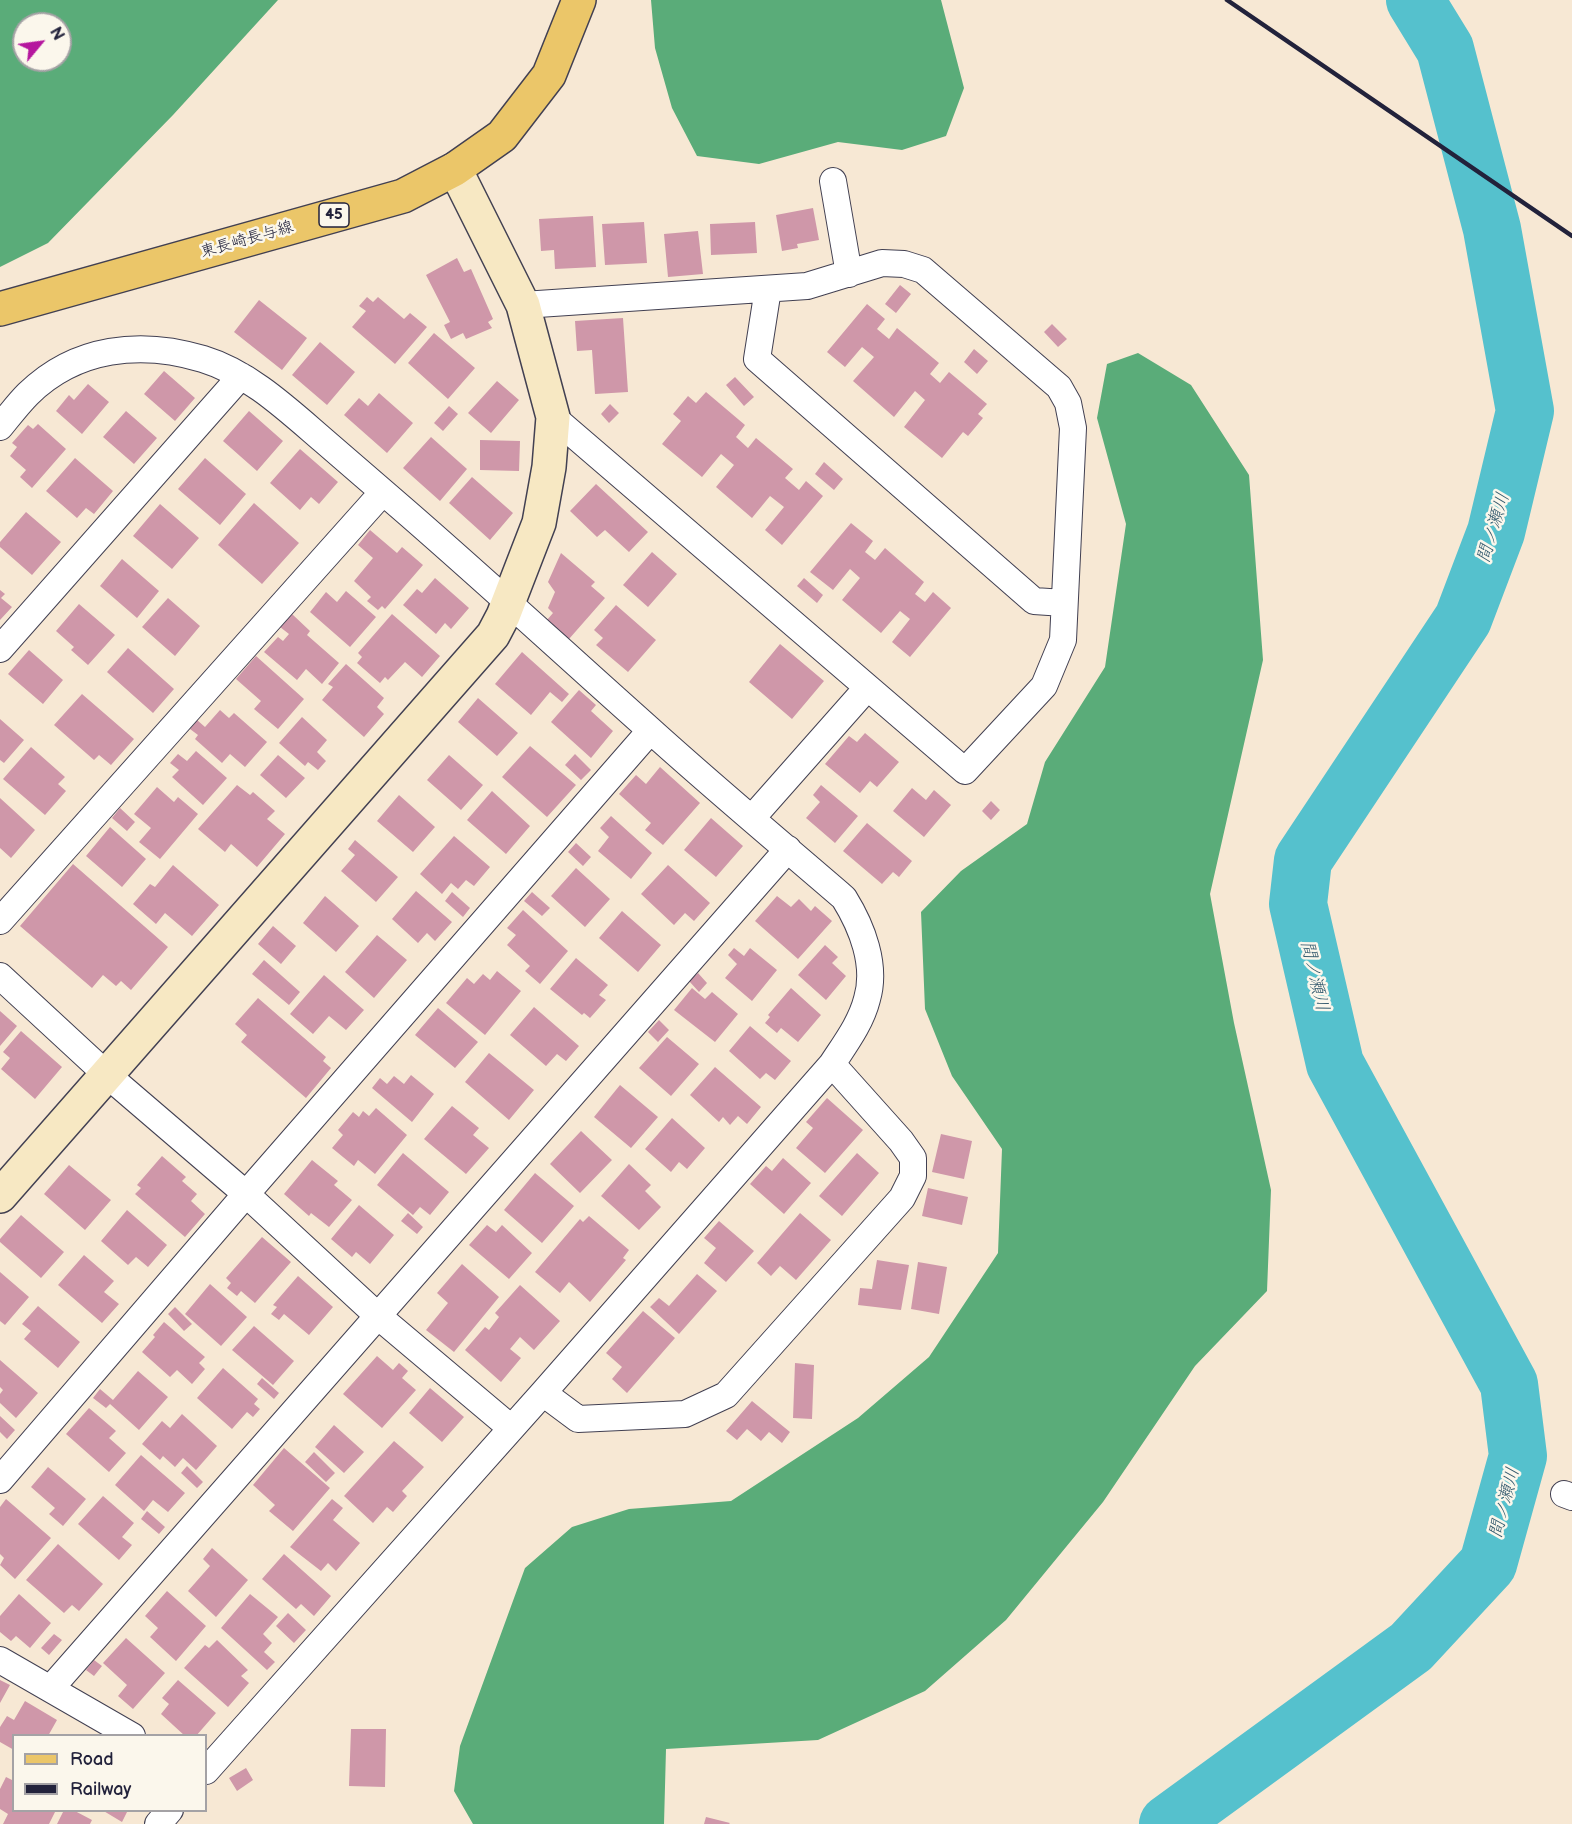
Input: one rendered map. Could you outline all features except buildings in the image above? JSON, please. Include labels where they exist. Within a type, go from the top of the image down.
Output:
[{"type":"main road","name":"東長崎長与線","points":[[0,309],[403,196],[455,170],[502,136],[549,75],[579,0]]},
{"type":"street","points":[[0,1196],[493,635],[509,601],[539,523],[549,466],[553,417],[522,305],[455,170]]},
{"type":"street","points":[[833,181],[849,274]]},
{"type":"street","points":[[522,305],[807,286],[882,263],[904,264],[923,270],[1059,387],[1068,403],[1073,428],[1063,640],[1044,686],[965,771],[553,417]]},
{"type":"street","points":[[768,289],[757,359],[1034,601],[1064,603]]},
{"type":"street","points":[[0,427],[28,393],[54,373],[73,363],[108,351],[141,349],[174,351],[223,366],[241,376],[297,417],[509,601],[651,731],[844,898],[856,917],[870,967],[867,999],[853,1031],[832,1064],[207,1770]]},
{"type":"street","points":[[0,649],[241,376]]},
{"type":"street","points":[[0,921],[383,492]]},
{"type":"street","points":[[752,818],[867,687]]},
{"type":"street","points":[[0,1480],[246,1194],[651,731]]},
{"type":"street","points":[[51,1688],[788,849]]},
{"type":"street","points":[[0,976],[106,1074],[246,1194],[378,1316],[511,1428]]},
{"type":"street","points":[[543,1393],[578,1419],[685,1414],[726,1395],[902,1198],[913,1176],[913,1158],[901,1141],[832,1064]]},
{"type":"street","points":[[0,1660],[129,1734]]},
{"type":"street","points":[[158,1824],[168,1812]]},
{"type":"green space","points":[[0,0],[278,0],[173,115],[48,243],[0,267]]},
{"type":"green space","points":[[651,0],[941,0],[964,88],[946,136],[902,150],[838,142],[759,164],[697,156],[672,108],[655,48]]},
{"type":"green space","points":[[1138,353],[1191,385],[1249,475],[1263,660],[1210,894],[1234,1023],[1271,1190],[1267,1291],[1195,1366],[1103,1502],[1006,1620],[925,1691],[818,1740],[666,1749],[664,1824],[473,1824],[454,1791],[460,1746],[525,1568],[572,1527],[629,1509],[731,1501],[858,1418],[929,1357],[998,1253],[1002,1149],[952,1076],[925,1009],[921,912],[961,871],[1027,824],[1045,762],[1105,667],[1126,524],[1097,418],[1107,364]]},
{"type":"waterway","name":"間ノ瀬川","points":[[1168,1824],[1411,1647],[1488,1564],[1518,1456],[1509,1384],[1335,1064],[1298,904],[1303,860],[1463,619],[1496,532],[1525,411],[1492,229],[1445,49],[1415,0]]},
{"type":"railway","points":[[1227,0],[1572,236]]}]
